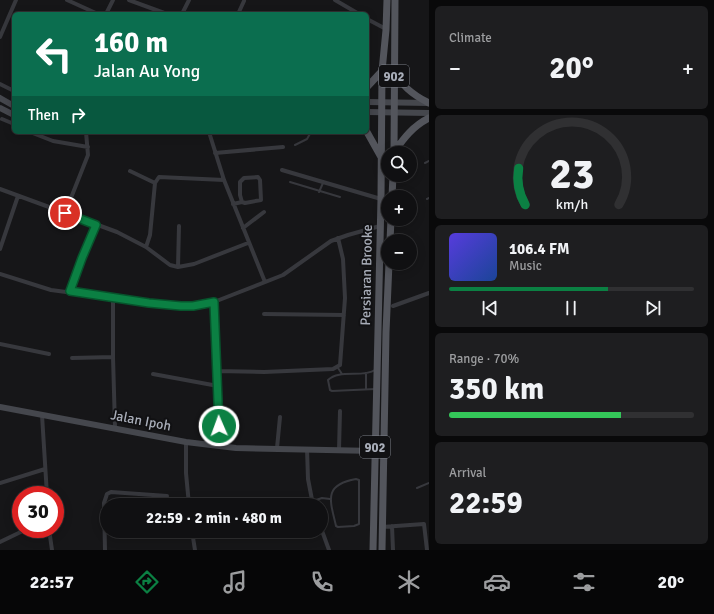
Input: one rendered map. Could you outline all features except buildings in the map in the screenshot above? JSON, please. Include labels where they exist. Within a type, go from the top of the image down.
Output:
[{"type":"main road","name":"Persiaran Brooke","points":[[382,146],[382,71],[387,0]]},
{"type":"main road","name":"902","points":[[394,146],[396,0]]},
{"type":"main road","points":[[394,66],[398,79],[417,97],[429,103]]},
{"type":"main road","points":[[369,85],[382,71]]},
{"type":"main road","points":[[399,146],[406,135],[415,126],[429,118]]},
{"type":"main road","points":[[368,134],[381,157]]},
{"type":"main road","name":"Persiaran Brooke","points":[[373,550],[381,199]]},
{"type":"main road","name":"Persiaran Brooke","points":[[382,550],[386,332],[389,270]]},
{"type":"street","points":[[0,37],[16,0]]},
{"type":"street","points":[[67,0],[94,12]]},
{"type":"street","points":[[107,12],[113,0]]},
{"type":"street","points":[[128,0],[161,12]]},
{"type":"street","points":[[183,12],[189,0]]},
{"type":"street","points":[[336,0],[356,12]]},
{"type":"street","points":[[239,12],[244,1]]},
{"type":"street","points":[[369,20],[386,30]]},
{"type":"street","points":[[0,84],[12,90]]},
{"type":"street","points":[[0,98],[12,105]]},
{"type":"street","points":[[369,102],[429,103]]},
{"type":"street","points":[[0,108],[12,114]]},
{"type":"street","points":[[369,112],[429,113]]},
{"type":"street","points":[[2,119],[12,123]]},
{"type":"street","points":[[35,134],[53,141],[88,148]]},
{"type":"street","points":[[65,213],[88,155],[86,134]]},
{"type":"street","points":[[210,134],[224,180],[248,244],[265,282]]},
{"type":"street","points":[[215,153],[282,147]]},
{"type":"street","points":[[282,170],[381,199]]},
{"type":"street","points":[[130,171],[155,183]]},
{"type":"street","points":[[146,247],[150,235],[155,183],[161,177],[224,180]]},
{"type":"street","points":[[233,204],[261,200],[260,180],[258,178],[244,178],[240,182],[240,195],[242,202]]},
{"type":"street","points":[[0,189],[117,232],[146,247],[170,265],[178,267],[194,264],[248,244]]},
{"type":"street","points":[[0,249],[18,196]]},
{"type":"street","points":[[243,228],[264,212]]},
{"type":"street","points":[[70,291],[96,225]]},
{"type":"street","points":[[178,267],[179,226]]},
{"type":"street","points":[[0,274],[51,290],[70,291],[181,306],[193,306],[214,302],[282,275],[331,241],[380,226]]},
{"type":"street","points":[[217,371],[264,372],[338,368],[342,363],[345,298],[344,274],[338,238]]},
{"type":"street","points":[[393,306],[429,293]]},
{"type":"street","points":[[113,298],[115,427]]},
{"type":"street","points":[[214,302],[219,426],[216,446]]},
{"type":"street","points":[[264,314],[344,315]]},
{"type":"street","points":[[0,344],[49,354]]},
{"type":"street","points":[[72,358],[113,357]]},
{"type":"street","points":[[153,374],[218,386]]},
{"type":"street","name":"Jalan Ipoh","points":[[0,407],[115,427],[186,442],[216,446],[236,448],[375,451]]},
{"type":"street","points":[[339,450],[340,411]]},
{"type":"street","points":[[42,415],[46,486]]},
{"type":"street","points":[[277,448],[280,417]]},
{"type":"street","points":[[186,442],[186,473],[188,498]]},
{"type":"street","points":[[307,449],[308,479],[311,498]]},
{"type":"street","points":[[0,483],[45,469]]},
{"type":"street","points":[[105,550],[104,503],[107,494],[111,492],[167,496]]},
{"type":"street","points":[[382,527],[424,524],[427,550]]},
{"type":"street","points":[[392,526],[393,550]]},
{"type":"street","points":[[0,542],[12,536]]},
{"type":"street","points":[[50,538],[52,550]]},
{"type":"street","points":[[193,538],[195,550]]},
{"type":"street","points":[[325,538],[329,550]]},
{"type":"lane","points":[[295,145],[307,139],[310,134]]},
{"type":"lane","points":[[425,162],[429,161]]},
{"type":"lane","points":[[290,182],[319,192],[340,197]]},
{"type":"lane","points":[[319,192],[323,183]]},
{"type":"lane","points":[[338,368],[342,374]]},
{"type":"lane","points":[[376,389],[330,391],[328,379],[342,374],[366,373],[378,368]]},
{"type":"lane","points":[[366,373],[366,390]]},
{"type":"lane","points":[[352,479],[358,479],[360,491],[359,524],[354,526],[336,526],[330,499],[331,493],[336,487],[352,479]]},
{"type":"lane","points":[[416,488],[429,483]]},
{"type":"route","points":[[65,213],[96,225],[70,291],[149,303],[181,306],[193,306],[214,302],[219,426]]}]
